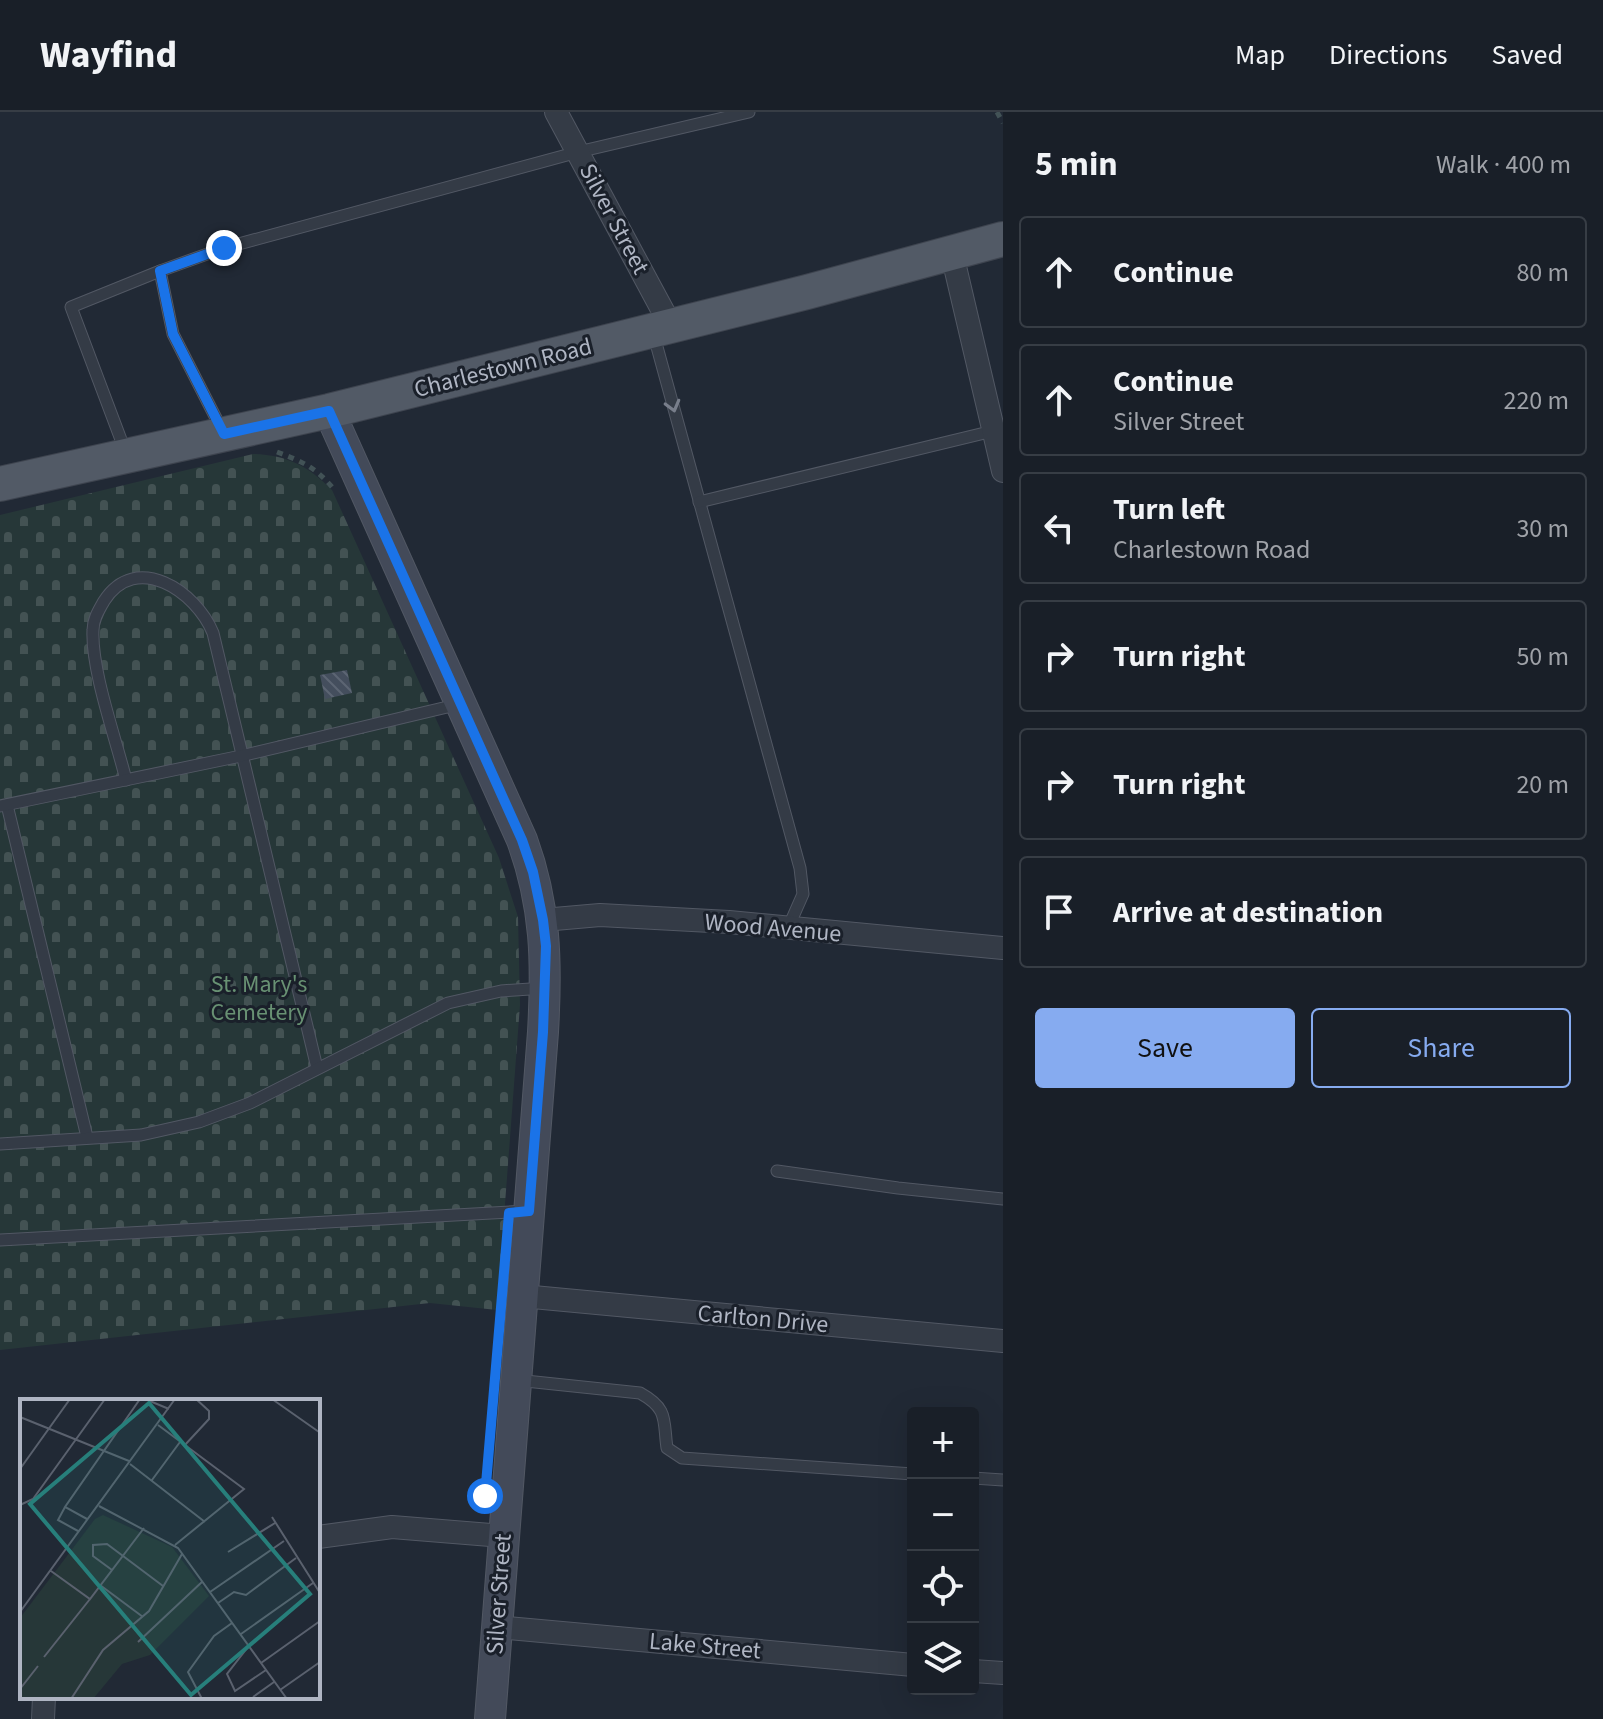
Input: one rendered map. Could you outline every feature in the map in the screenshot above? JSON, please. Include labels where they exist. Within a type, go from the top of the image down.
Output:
[{"type":"main road","name":"Charlestown Road","points":[[0,484],[329,411],[1003,239]]},
{"type":"main road","name":"Silver Street","points":[[329,411],[522,840],[533,872],[543,920],[546,988],[490,1719]]},
{"type":"street","name":"Silver Street","points":[[556,112],[662,328]]},
{"type":"street","points":[[952,254],[1002,466]]},
{"type":"street","name":"Wood Avenue","points":[[543,920],[600,915],[729,922],[1003,948]]},
{"type":"street","name":"Carlton Drive","points":[[522,1296],[1003,1341]]},
{"type":"street","points":[[320,1537],[392,1527],[503,1536]]},
{"type":"street","name":"Lake Street","points":[[497,1627],[907,1664]]},
{"type":"street","points":[[979,1671],[1003,1673]]},
{"type":"street","points":[[43,1719],[44,1699]]},
{"type":"lane","points":[[127,455],[71,307],[224,248],[578,152],[749,112]]},
{"type":"lane","points":[[160,271],[173,334],[224,434]]},
{"type":"lane","points":[[662,328],[699,502],[800,868],[803,894],[788,928]]},
{"type":"lane","points":[[699,502],[993,431]]},
{"type":"lane","points":[[126,780],[96,662],[93,629],[96,616],[110,592],[121,583],[138,577],[159,580],[172,587],[197,607],[213,633],[317,1068]]},
{"type":"lane","points":[[87,1137],[3,805],[241,756],[460,704]]},
{"type":"lane","points":[[0,1144],[141,1135],[199,1122],[250,1103],[448,1003],[501,991],[546,988]]},
{"type":"lane","points":[[777,1171],[1003,1199]]},
{"type":"lane","points":[[0,1240],[529,1211]]},
{"type":"lane","points":[[515,1380],[640,1393],[650,1398],[663,1412],[667,1448],[682,1458],[907,1474]]},
{"type":"lane","points":[[979,1478],[1003,1480]]},
{"type":"path","points":[[997,112],[1003,123]]},
{"type":"path","points":[[266,450],[303,461],[316,469],[334,490]]},
{"type":"green space","name":"St. Mary's Cemetery","points":[[253,454],[296,463],[332,490],[499,858],[518,917],[520,1005],[497,1310],[430,1303],[0,1350],[0,515]]},
{"type":"building","points":[[347,670],[352,693],[325,699],[320,675]]},
{"type":"route","points":[[224,248],[160,271],[173,334],[224,434],[329,411],[522,840],[533,872],[546,946],[543,1032],[529,1211],[509,1213],[485,1496]]}]
